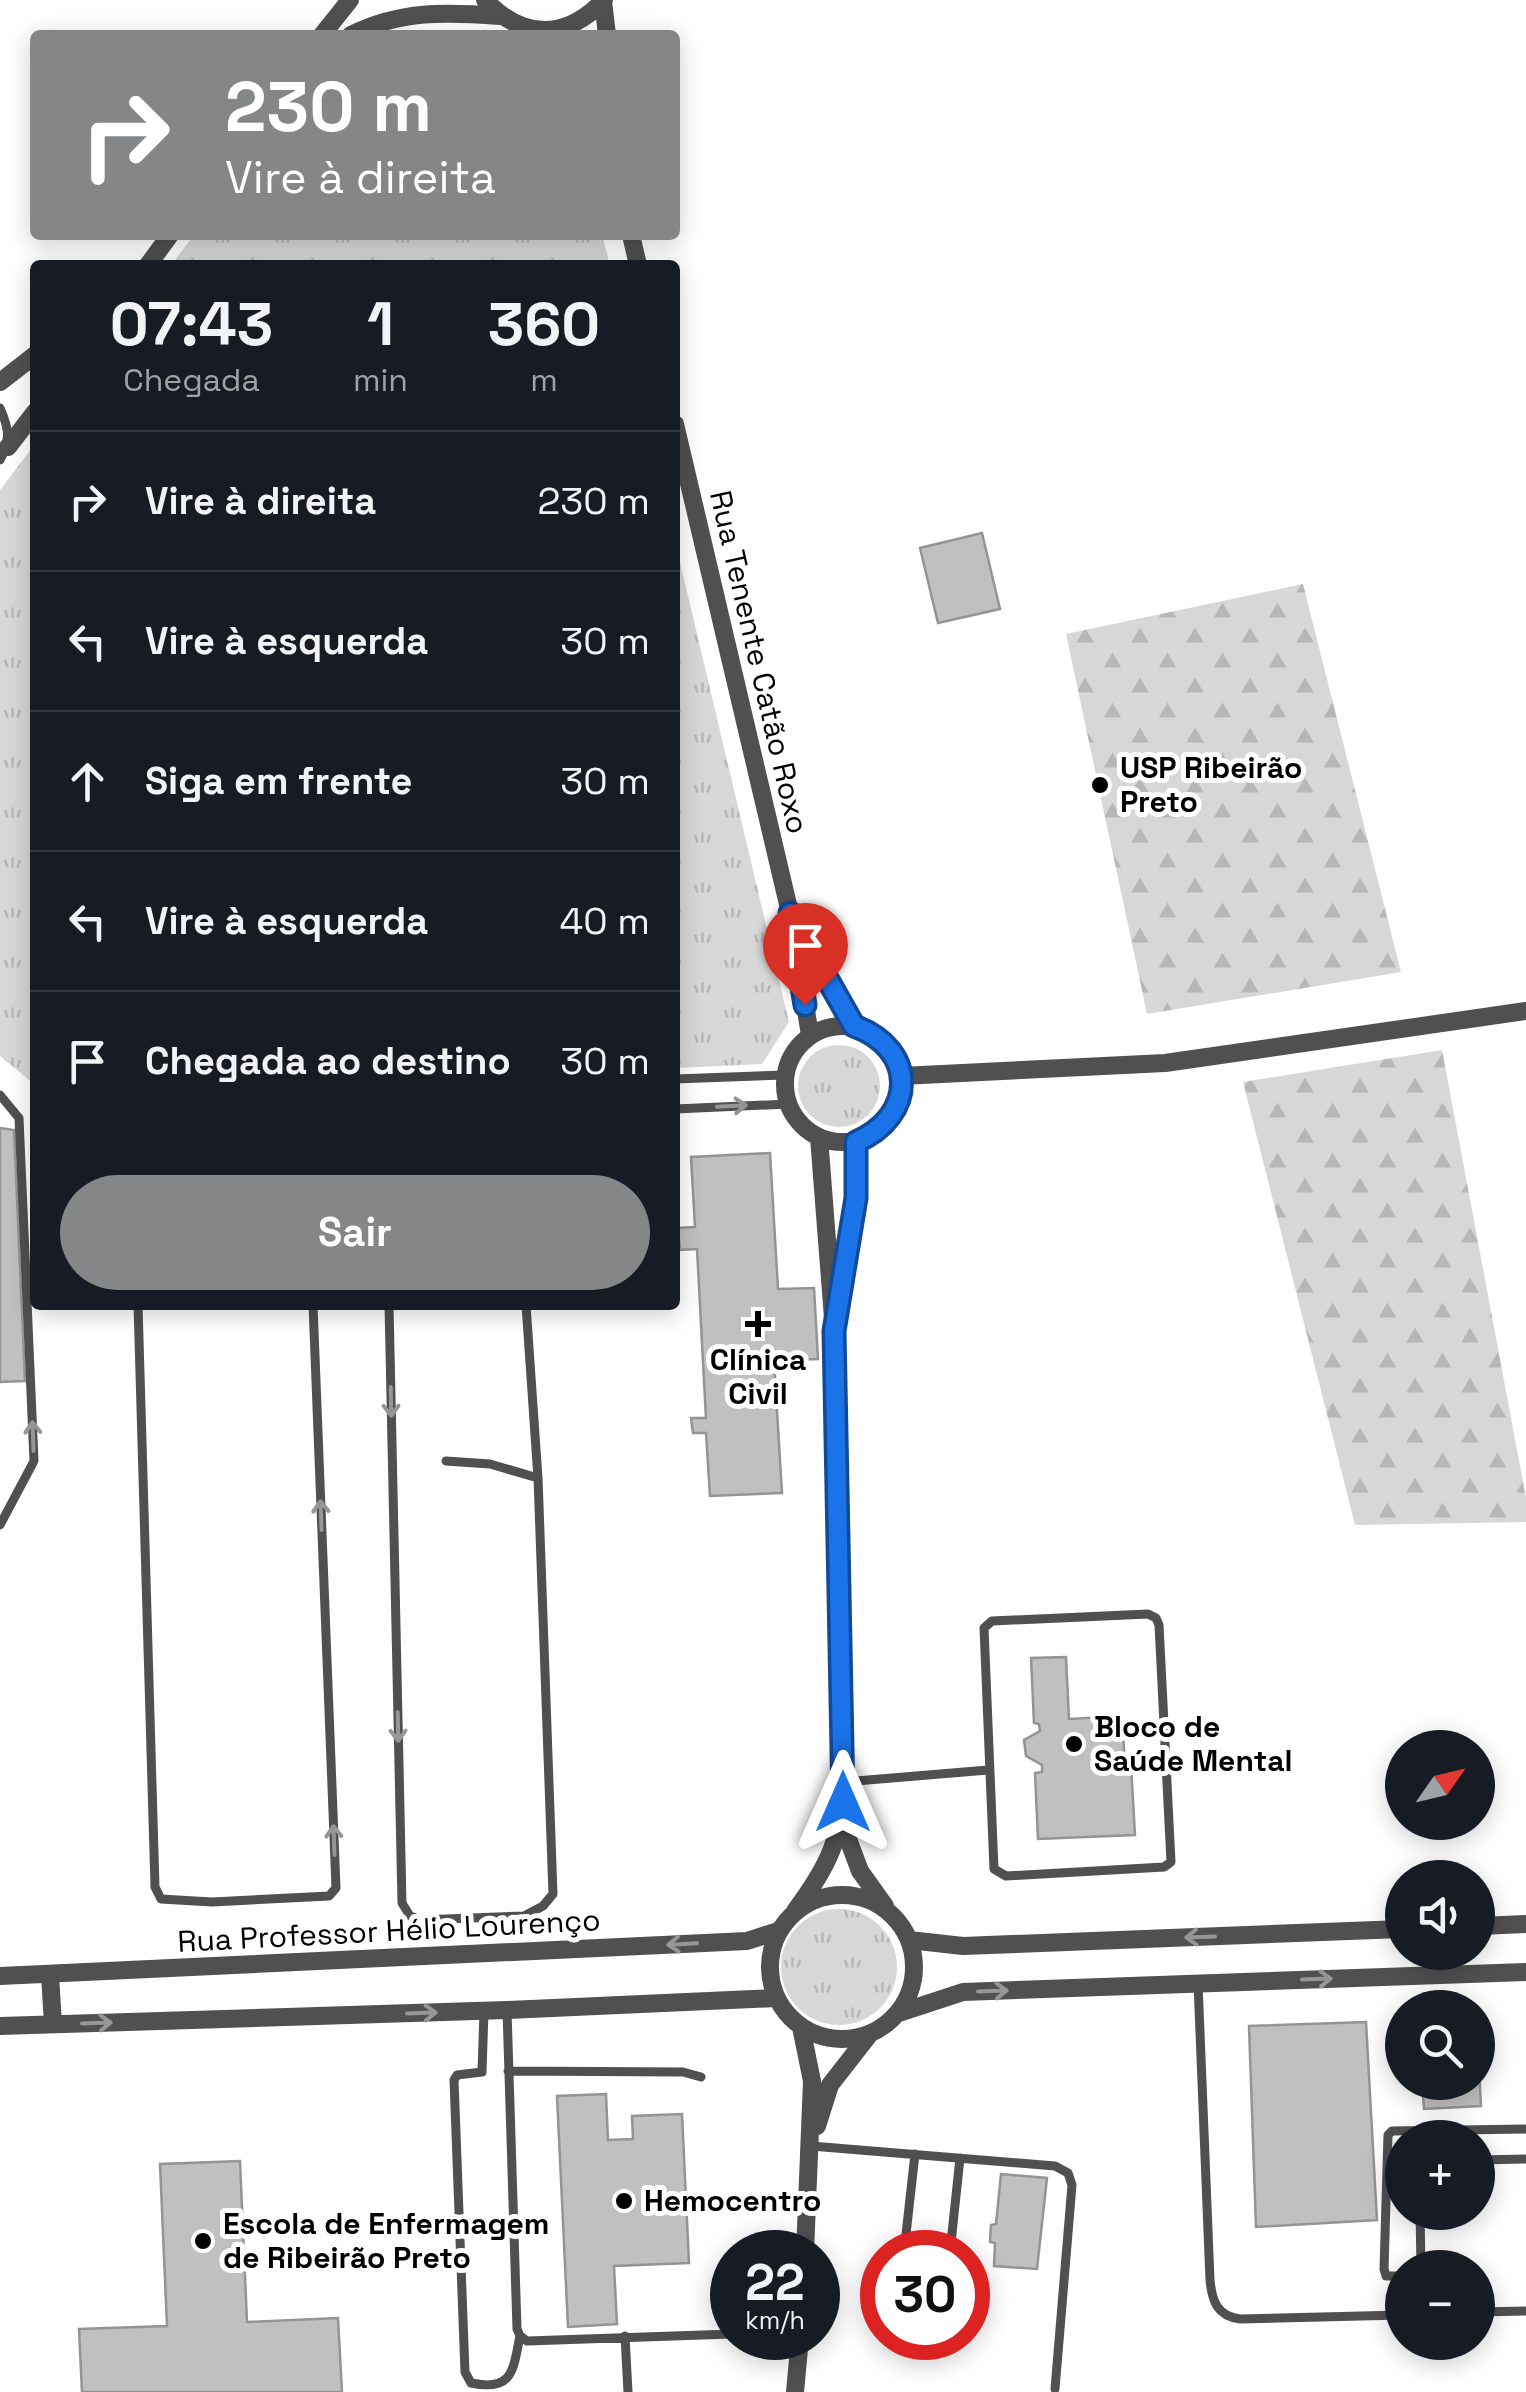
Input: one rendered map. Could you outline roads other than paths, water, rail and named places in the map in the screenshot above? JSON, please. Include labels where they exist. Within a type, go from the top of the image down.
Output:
[{"type":"street","points":[[326,30],[350,0]]},
{"type":"street","points":[[485,0],[500,16],[522,30]]},
{"type":"street","points":[[551,30],[566,28],[587,17],[604,0]]},
{"type":"street","points":[[604,0],[606,30]]},
{"type":"street","points":[[361,30],[410,14],[500,16]]},
{"type":"street","points":[[0,382],[30,358]]},
{"type":"street","points":[[4,454],[30,419]]},
{"type":"street","name":"Rua Tenente Catão Roxo","points":[[680,445],[790,913],[810,1036]]},
{"type":"street","name":"Rua Tenente Catão Roxo","points":[[790,913],[854,1026]]},
{"type":"street","points":[[902,1076],[1164,1063],[1526,1011]]},
{"type":"street","points":[[839,1026],[854,1026],[871,1032],[896,1059],[902,1076],[900,1098],[891,1118],[876,1133],[856,1142],[837,1142],[806,1129],[788,1104],[786,1075],[790,1060],[810,1036],[839,1026]]},
{"type":"street","points":[[806,2230],[812,2082],[801,2027],[776,1998],[770,1952],[778,1931],[831,1854],[842,1823],[834,1331],[819,1137]]},
{"type":"street","points":[[834,1331],[856,1198],[856,1142]]},
{"type":"street","points":[[842,1823],[860,1871],[909,1940],[914,1965],[911,1990],[898,2013]]},
{"type":"street","points":[[794,1911],[817,1898],[843,1894],[868,1899],[890,1913]]},
{"type":"street","points":[[1495,1925],[1526,1924]]},
{"type":"street","points":[[909,1940],[963,1946],[1385,1930]]},
{"type":"street","name":"Rua Professor Hélio Lourenço","points":[[0,1976],[747,1941],[778,1931]]},
{"type":"street","points":[[811,2146],[830,2084],[869,2035],[898,2013],[963,1992],[1526,1972]]},
{"type":"street","points":[[50,1975],[53,2024]]},
{"type":"street","points":[[0,2026],[776,1998]]},
{"type":"street","points":[[801,2027],[846,2040],[869,2035]]},
{"type":"street","points":[[795,2392],[798,2360]]},
{"type":"lane","points":[[0,408],[8,427],[4,454]]},
{"type":"lane","points":[[680,1079],[786,1075]]},
{"type":"lane","points":[[0,1096],[19,1118],[34,1461],[0,1525]]},
{"type":"lane","points":[[680,1109],[788,1104]]},
{"type":"lane","points":[[138,1310],[155,1888],[161,1899],[212,1902],[329,1896],[336,1888],[313,1310]]},
{"type":"lane","points":[[389,1310],[402,1903],[410,1916],[420,1920],[524,1916],[543,1906],[552,1894],[538,1478],[526,1310]]},
{"type":"lane","points":[[446,1461],[490,1464],[538,1478]]},
{"type":"lane","points":[[1148,1614],[1156,1618],[1170,1862],[1164,1867],[997,1874],[988,1770],[984,1628],[987,1623],[1148,1614]]},
{"type":"lane","points":[[844,1782],[988,1770]]},
{"type":"lane","points":[[1198,1982],[1210,2280],[1215,2304],[1226,2316],[1240,2320],[1385,2315]]},
{"type":"lane","points":[[508,2010],[516,2328],[520,2336],[528,2341],[710,2334]]},
{"type":"lane","points":[[484,2011],[482,2072],[456,2075],[454,2080],[465,2372],[471,2384],[498,2388],[507,2383],[520,2336]]},
{"type":"lane","points":[[508,2071],[683,2072],[701,2078]]},
{"type":"lane","points":[[1495,2129],[1526,2128]]},
{"type":"lane","points":[[811,2146],[1056,2166],[1068,2173],[1072,2185],[1055,2389]]},
{"type":"lane","points":[[906,2230],[915,2154]]},
{"type":"lane","points":[[952,2230],[960,2158]]},
{"type":"lane","points":[[1495,2160],[1526,2159]]},
{"type":"lane","points":[[1385,2273],[1386,2230]]},
{"type":"lane","points":[[1495,2312],[1526,2311]]},
{"type":"lane","points":[[625,2336],[628,2392]]},
{"type":"place","name":"USP Ribeirão Preto","points":[[1100,785]]},
{"type":"place","name":"Clínica Civil","points":[[758,1324]]},
{"type":"place","name":"Bloco de Saúde Mental","points":[[1074,1744]]},
{"type":"place","name":"Hemocentro","points":[[624,2201]]},
{"type":"place","name":"Escola de Enfermagem de Ribeirão Preto","points":[[203,2241]]}]
